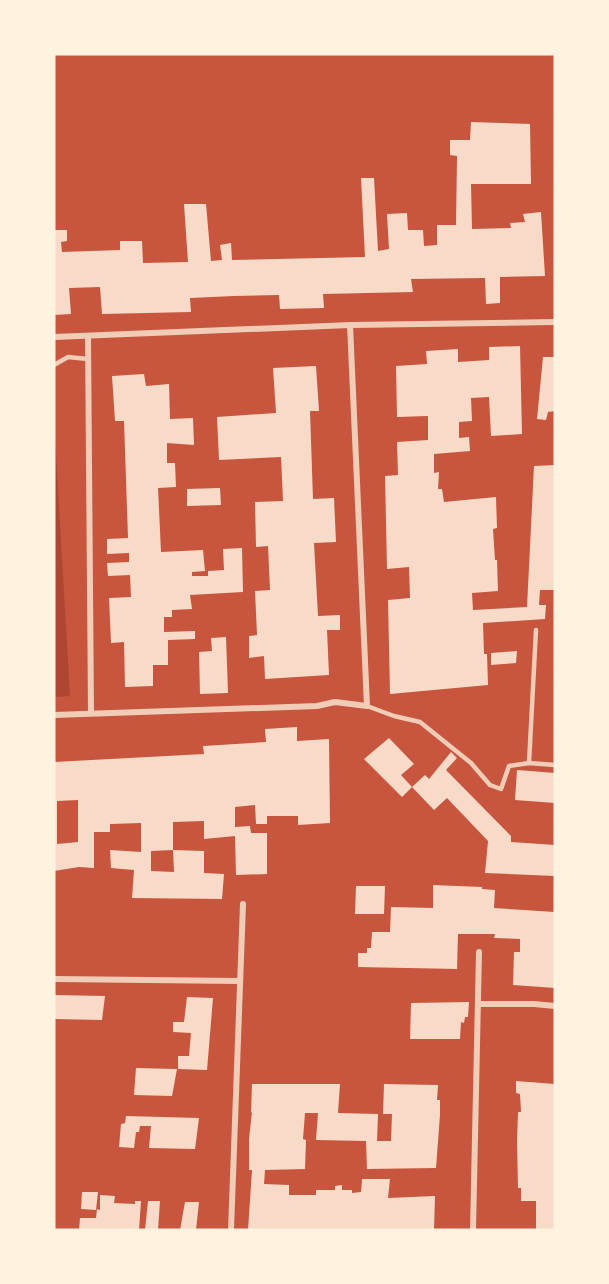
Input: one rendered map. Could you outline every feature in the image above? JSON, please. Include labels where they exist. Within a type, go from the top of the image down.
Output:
[{"type":"street","points":[[54,337],[350,325],[555,322]]},
{"type":"street","points":[[54,715],[317,706],[335,702],[367,706],[350,325]]},
{"type":"street","points":[[88,336],[91,713]]},
{"type":"street","points":[[231,1230],[243,904]]},
{"type":"street","points":[[473,1230],[479,952]]},
{"type":"street","points":[[54,979],[240,981]]},
{"type":"street","points":[[478,1004],[555,1006]]},
{"type":"lane","points":[[54,364],[68,357],[88,359]]},
{"type":"lane","points":[[529,763],[536,630]]},
{"type":"lane","points":[[367,706],[420,722],[471,763],[490,785],[501,789],[509,766],[529,763],[555,765]]},
{"type":"shaded area","points":[[54,420],[70,696],[54,697]]},
{"type":"building","points":[[471,122],[530,124],[531,184],[471,184],[472,229],[511,228],[510,223],[525,222],[523,214],[541,212],[545,276],[500,277],[500,303],[486,304],[485,278],[411,279],[413,292],[323,294],[324,308],[280,309],[279,295],[234,296],[190,298],[191,312],[102,314],[100,287],[69,288],[71,314],[54,315],[54,230],[67,230],[67,241],[61,242],[62,252],[120,250],[120,241],[142,241],[143,263],[188,262],[184,204],[206,204],[211,261],[222,260],[220,245],[231,243],[232,260],[365,257],[361,178],[374,178],[378,251],[389,249],[387,214],[407,213],[408,230],[423,230],[424,246],[437,245],[437,225],[456,225],[457,156],[450,155],[450,140],[470,140]]},
{"type":"building","points":[[520,346],[522,434],[491,436],[489,397],[471,398],[472,421],[459,422],[459,438],[469,437],[470,451],[434,454],[434,473],[439,472],[438,489],[442,489],[444,502],[496,497],[497,528],[493,529],[498,591],[472,593],[473,610],[527,607],[534,466],[555,465],[555,590],[540,590],[539,605],[546,605],[545,619],[483,623],[488,685],[390,694],[388,600],[410,598],[409,567],[387,569],[385,476],[398,475],[397,442],[428,440],[428,416],[397,417],[396,366],[427,364],[426,351],[458,349],[458,362],[489,360],[489,347]]},
{"type":"building","points":[[543,357],[555,357],[555,411],[548,412],[546,420],[537,419]]},
{"type":"building","points":[[316,366],[319,411],[310,411],[313,499],[334,498],[336,542],[314,543],[318,616],[340,615],[340,630],[327,630],[329,675],[265,679],[264,656],[249,658],[249,636],[257,635],[255,591],[270,590],[268,546],[256,547],[255,502],[283,501],[281,457],[219,460],[217,417],[276,413],[273,368]]},
{"type":"building","points":[[144,374],[146,386],[169,384],[170,419],[193,418],[194,445],[167,443],[167,463],[175,463],[176,487],[158,488],[161,552],[203,550],[205,571],[192,572],[192,576],[208,576],[208,571],[224,570],[223,549],[242,548],[243,592],[190,595],[192,609],[172,610],[172,617],[164,617],[164,632],[195,631],[195,639],[168,640],[168,665],[153,665],[153,686],[125,687],[124,642],[111,643],[109,598],[131,597],[130,575],[108,576],[107,563],[129,562],[129,553],[107,554],[107,539],[128,538],[124,421],[115,421],[112,376]]},
{"type":"building","points":[[220,488],[221,505],[187,506],[187,489]]},
{"type":"building","points":[[226,637],[228,693],[200,694],[199,652],[212,651],[211,638]]},
{"type":"building","points":[[517,651],[516,663],[491,665],[491,653]]},
{"type":"building","points":[[297,727],[297,741],[329,739],[330,823],[298,825],[298,816],[267,816],[267,824],[256,824],[255,805],[235,807],[235,827],[250,826],[251,833],[267,833],[267,874],[236,875],[235,836],[204,839],[204,821],[173,822],[173,850],[204,851],[204,873],[224,874],[222,899],[132,898],[134,870],[111,868],[110,850],[141,852],[141,823],[110,824],[110,832],[94,832],[94,868],[79,867],[54,871],[54,762],[204,754],[203,746],[266,742],[265,729]],"holes":[[[78,800],[78,842],[57,844],[57,801]],[[173,850],[174,872],[151,871],[151,851]]]},
{"type":"building","points":[[389,738],[414,764],[401,775],[412,787],[402,797],[364,759]]},
{"type":"building","points":[[451,752],[457,758],[446,770],[511,836],[511,842],[555,845],[555,876],[485,873],[488,841],[447,798],[434,810],[412,787],[425,775],[429,779]]},
{"type":"building","points":[[517,770],[555,773],[555,803],[515,800]]},
{"type":"building","points":[[433,885],[482,887],[482,889],[495,890],[494,908],[555,912],[555,988],[513,985],[514,952],[520,952],[520,939],[494,938],[495,934],[458,934],[457,969],[358,967],[358,953],[367,953],[367,948],[371,948],[372,932],[390,932],[391,907],[433,908]]},
{"type":"building","points":[[356,886],[385,886],[384,914],[355,914]]},
{"type":"building","points":[[54,995],[105,996],[102,1020],[54,1019]]},
{"type":"building","points":[[187,997],[213,998],[207,1070],[178,1069],[178,1056],[189,1056],[191,1033],[173,1032],[173,1022],[184,1022]]},
{"type":"building","points":[[469,1002],[468,1017],[465,1017],[464,1023],[461,1022],[460,1039],[410,1039],[411,1003]]},
{"type":"building","points":[[136,1068],[177,1069],[172,1096],[134,1095]]},
{"type":"building","points":[[516,1081],[555,1084],[555,1230],[536,1230],[536,1201],[521,1201],[521,1188],[518,1188],[517,1141],[518,1112],[521,1112],[520,1094],[516,1093]]},
{"type":"building","points":[[252,1084],[340,1084],[338,1113],[378,1114],[377,1141],[391,1141],[392,1114],[383,1114],[384,1084],[438,1085],[437,1100],[440,1100],[440,1115],[436,1168],[367,1169],[366,1141],[316,1140],[318,1113],[305,1113],[303,1139],[306,1140],[305,1169],[265,1170],[264,1184],[289,1185],[289,1195],[316,1195],[316,1190],[335,1190],[335,1186],[342,1185],[342,1190],[352,1190],[352,1193],[361,1192],[362,1179],[390,1179],[388,1198],[435,1196],[434,1230],[248,1230],[252,1170],[249,1170],[249,1139]]},
{"type":"building","points":[[126,1116],[199,1118],[195,1149],[149,1148],[151,1126],[140,1126],[139,1132],[136,1132],[134,1148],[119,1147],[121,1124],[125,1123]]},
{"type":"building","points":[[82,1192],[98,1192],[96,1210],[81,1209]]},
{"type":"building","points":[[100,1195],[115,1196],[114,1203],[135,1204],[135,1201],[141,1201],[139,1230],[79,1230],[80,1218],[96,1218],[97,1209],[100,1210]]},
{"type":"building","points":[[148,1201],[160,1201],[158,1230],[145,1230]]},
{"type":"building","points":[[185,1202],[199,1202],[196,1230],[180,1230]]}]
